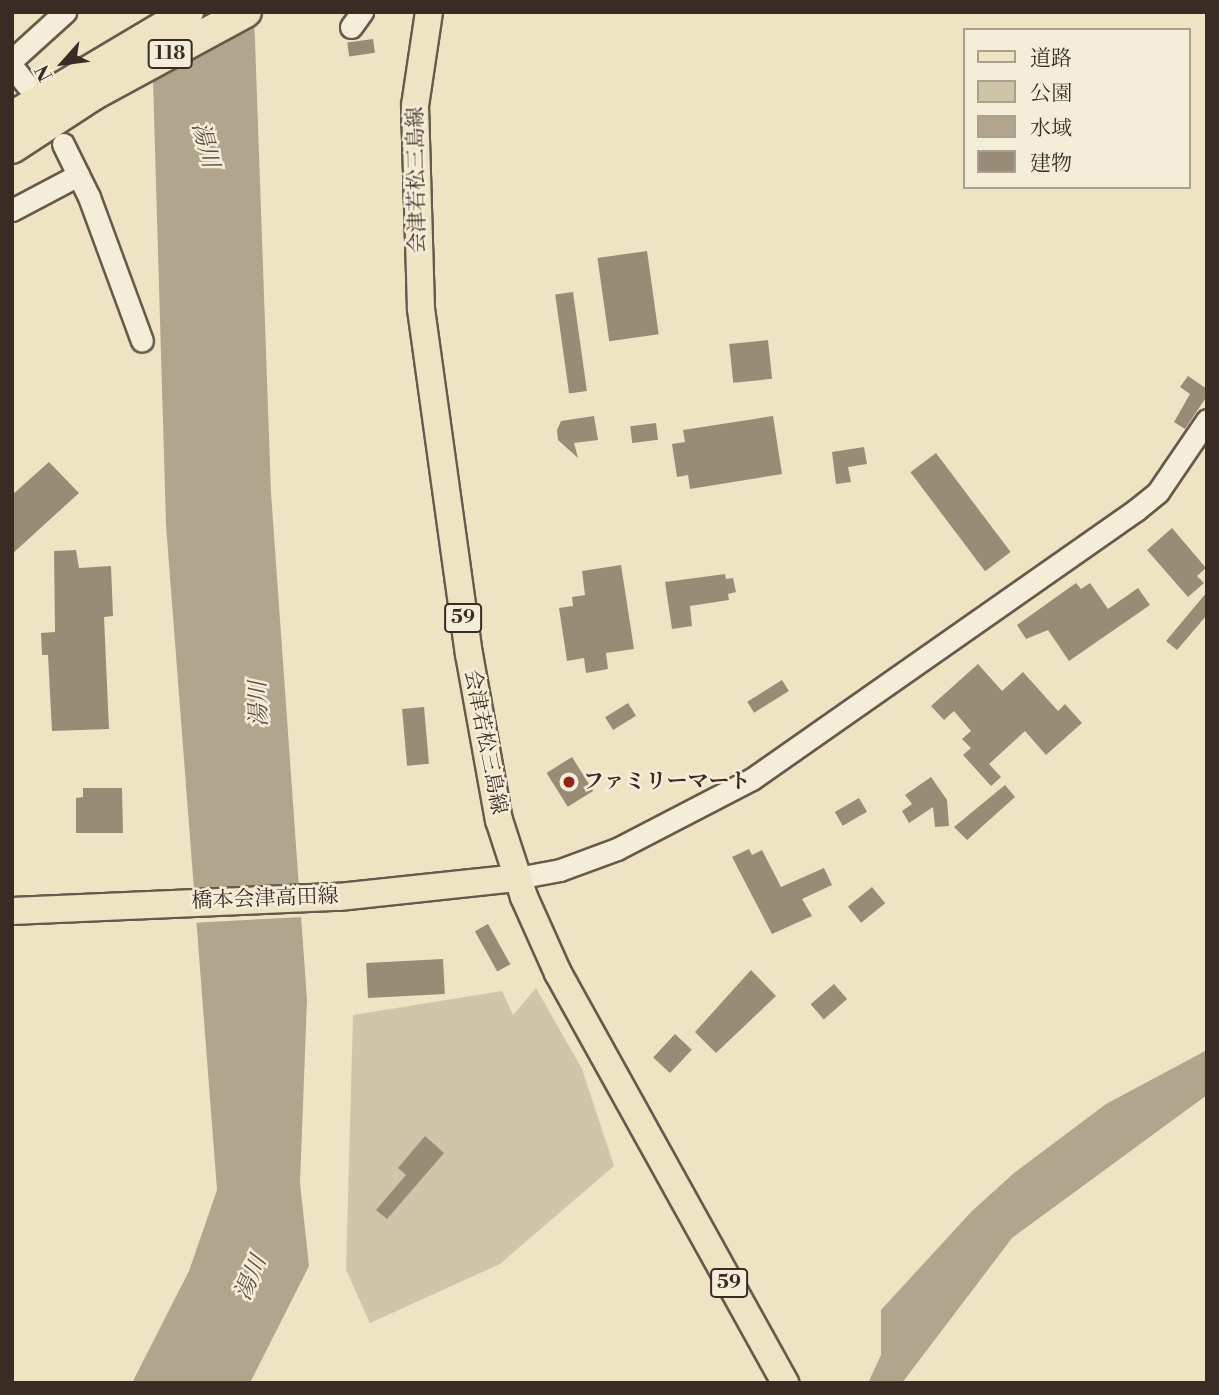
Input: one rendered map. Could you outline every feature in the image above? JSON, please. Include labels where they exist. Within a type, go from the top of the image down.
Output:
[{"type":"highway","name":"118","points":[[12,148],[87,84],[188,12]]},
{"type":"highway","name":"118","points":[[12,117],[246,12]]},
{"type":"main road","name":"会津若松三島線","points":[[429,12],[415,106],[421,309],[433,414],[485,756],[517,878],[564,984],[785,1383]]},
{"type":"main road","name":"橋本会津高田線","points":[[12,911],[339,897],[517,878]]},
{"type":"street","points":[[12,60],[65,12]]},
{"type":"street","points":[[12,66],[27,85]]},
{"type":"street","points":[[63,144],[78,175],[142,341]]},
{"type":"street","points":[[12,210],[78,175]]},
{"type":"street","points":[[517,878],[560,870],[617,849],[752,779],[1136,510],[1158,492],[1207,420]]},
{"type":"green space","points":[[536,988],[582,1069],[614,1166],[500,1264],[370,1323],[346,1270],[353,1015],[502,991],[513,1015]]},
{"type":"water","name":"湯川","points":[[151,12],[254,12],[271,493],[307,1000],[300,1183],[309,1266],[250,1383],[132,1383],[189,1271],[217,1190],[166,525]]},
{"type":"water","points":[[1207,1050],[1207,1095],[1012,1238],[902,1383],[868,1383],[881,1355],[881,1310],[972,1211],[1014,1173],[1106,1104]]},
{"type":"pier","points":[[302,884],[304,917],[195,923],[193,890]]},
{"type":"building","points":[[373,39],[375,53],[349,56],[347,43]]},
{"type":"building","points":[[647,251],[659,334],[609,341],[597,258]]},
{"type":"building","points":[[573,292],[587,391],[569,394],[555,295]]},
{"type":"building","points":[[768,340],[772,379],[733,383],[729,344]]},
{"type":"building","points":[[1188,376],[1207,389],[1207,396],[1185,429],[1174,422],[1190,394],[1180,387]]},
{"type":"building","points":[[594,416],[598,440],[574,443],[578,458],[558,440],[557,430],[561,421]]},
{"type":"building","points":[[773,416],[782,474],[690,489],[688,475],[677,477],[672,444],[685,442],[683,430]]},
{"type":"building","points":[[656,423],[658,440],[632,443],[630,426]]},
{"type":"building","points":[[864,447],[867,464],[848,467],[851,482],[836,484],[832,452]]},
{"type":"building","points":[[936,453],[1011,552],[985,571],[910,472]]},
{"type":"building","points":[[49,462],[79,493],[12,554],[12,495]]},
{"type":"building","points":[[1172,528],[1206,568],[1197,576],[1204,583],[1188,597],[1147,550]]},
{"type":"building","points":[[76,550],[79,568],[111,566],[113,616],[104,617],[109,729],[52,731],[48,655],[42,655],[41,633],[55,632],[54,551]]},
{"type":"building","points":[[621,565],[634,649],[606,653],[608,669],[586,673],[584,658],[567,661],[559,608],[573,606],[572,597],[585,595],[582,571]]},
{"type":"building","points":[[725,574],[726,579],[733,578],[736,592],[728,594],[729,600],[690,606],[692,626],[672,629],[665,582]]},
{"type":"building","points":[[1076,583],[1081,589],[1090,583],[1108,609],[1138,588],[1150,605],[1069,661],[1048,630],[1026,639],[1017,625]]},
{"type":"building","points":[[1207,592],[1207,615],[1177,650],[1166,641]]},
{"type":"building","points":[[978,664],[1002,691],[1023,672],[1058,711],[1065,704],[1082,723],[1046,755],[1025,731],[989,764],[1001,777],[991,786],[963,755],[971,748],[962,739],[971,731],[954,711],[944,720],[931,706]]},
{"type":"building","points":[[782,680],[789,691],[754,713],[747,702]]},
{"type":"building","points":[[628,703],[636,716],[613,730],[605,717]]},
{"type":"building","points":[[424,707],[429,764],[407,766],[402,709]]},
{"type":"building","name":"ファミリーマート","points":[[572,757],[593,791],[568,807],[547,773]]},
{"type":"building","points":[[931,777],[947,800],[949,826],[935,827],[933,807],[909,823],[902,811],[912,804],[905,795]]},
{"type":"building","points":[[1005,785],[1015,797],[967,840],[954,827]]},
{"type":"building","points":[[83,788],[122,788],[123,833],[76,833],[76,798],[83,797]]},
{"type":"building","points":[[859,798],[867,812],[843,826],[835,812]]},
{"type":"building","points":[[749,849],[752,855],[762,850],[781,887],[824,868],[832,885],[802,899],[812,916],[772,934],[732,857]]},
{"type":"building","points":[[872,887],[885,903],[861,923],[848,907]]},
{"type":"building","points":[[488,924],[510,964],[497,972],[475,931]]},
{"type":"building","points":[[443,959],[445,994],[368,998],[366,963]]},
{"type":"building","points":[[751,970],[776,996],[716,1053],[695,1032]]},
{"type":"building","points":[[834,984],[847,999],[824,1019],[811,1004]]},
{"type":"building","points":[[675,1034],[692,1050],[670,1073],[653,1057]]},
{"type":"building","points":[[425,1136],[444,1153],[387,1219],[376,1210],[406,1175],[398,1168]]},
{"type":"place","name":"ファミリーマート","points":[[569,782]]}]
